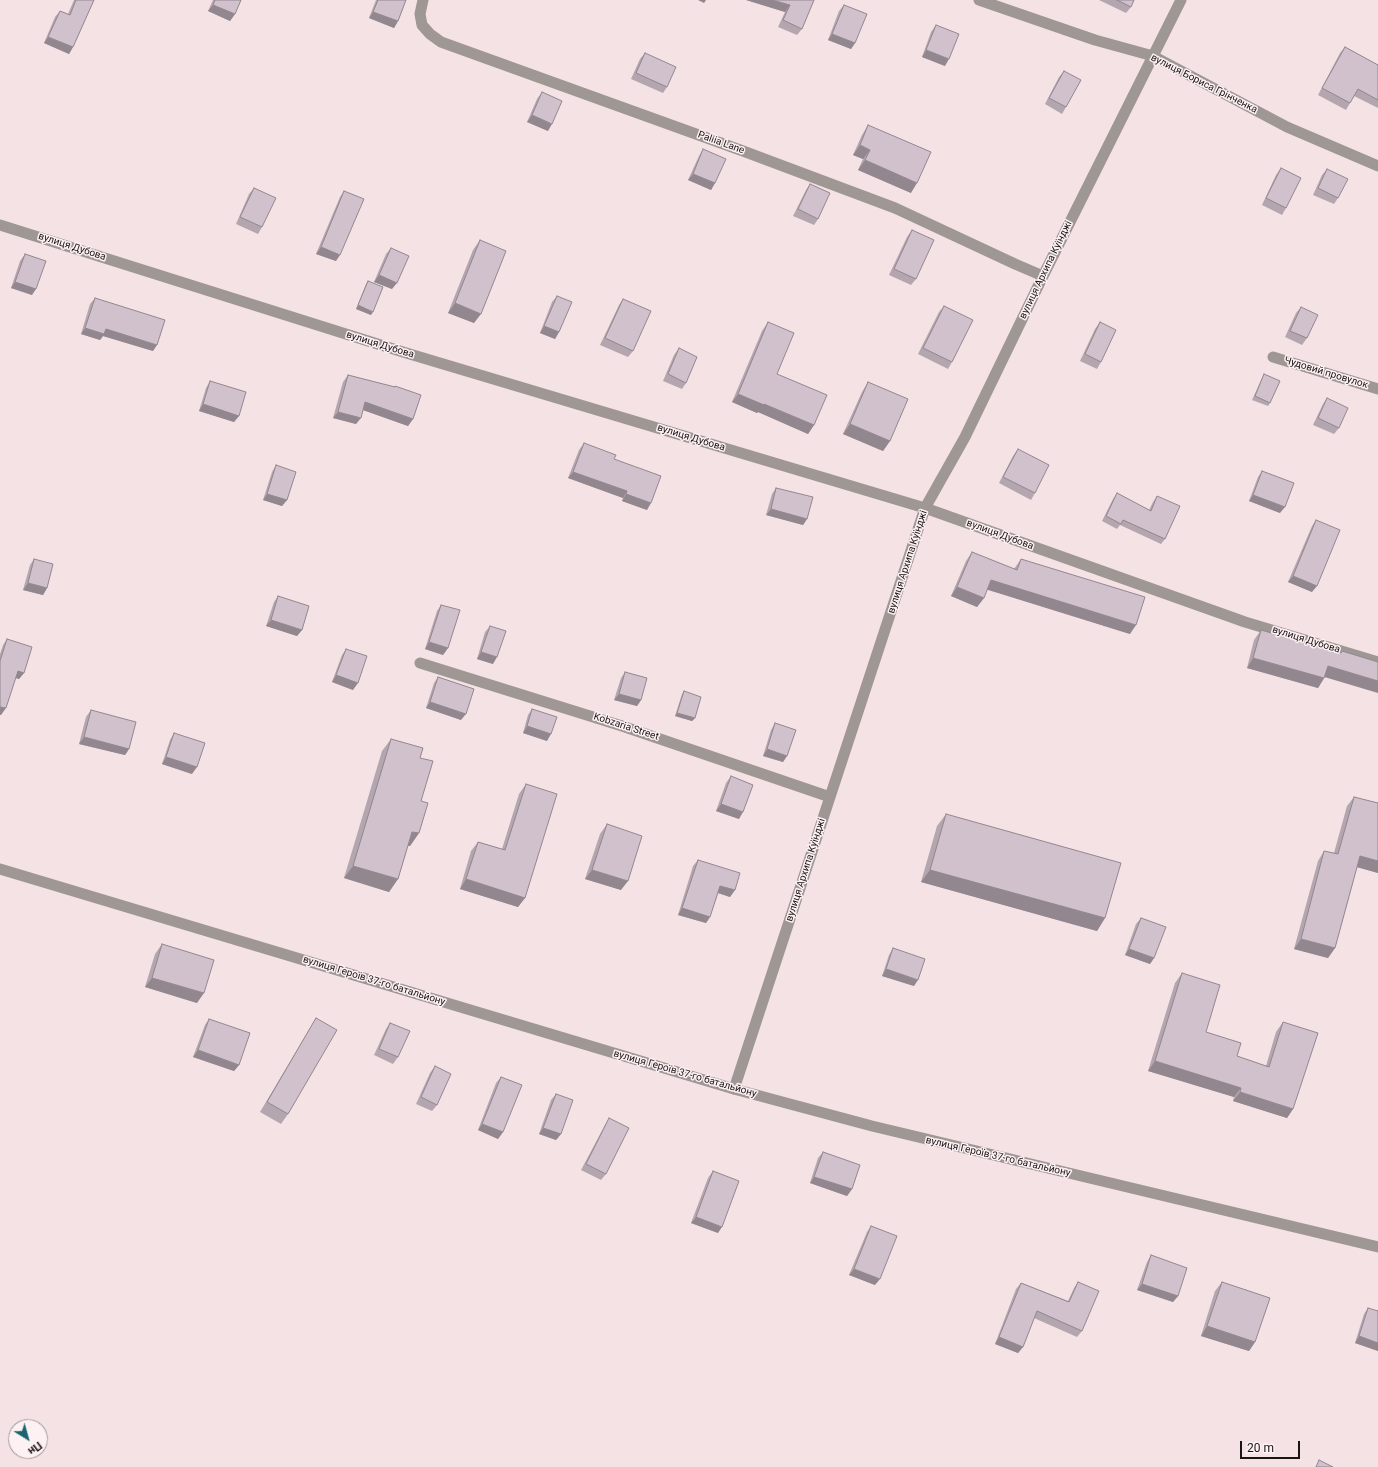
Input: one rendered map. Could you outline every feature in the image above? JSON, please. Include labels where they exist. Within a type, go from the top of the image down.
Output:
[{"type":"street","name":"Paliia Lane","points":[[423,0],[420,14],[422,25],[430,34],[441,42],[743,150],[895,208],[1043,276]]},
{"type":"street","name":"вулиця Бориса Грінченка","points":[[979,0],[1095,40],[1153,56],[1287,127],[1378,166]]},
{"type":"street","name":"вулиця Архипа Куїнджі","points":[[734,1089],[925,508],[965,436],[1181,0]]},
{"type":"street","name":"вулиця Дубова","points":[[0,224],[403,352],[925,508],[1245,622],[1378,662]]},
{"type":"street","name":"Чудовий провулок","points":[[1273,357],[1378,390]]},
{"type":"street","name":"Kobzaria Street","points":[[420,663],[622,726],[830,797]]},
{"type":"street","name":"вулиця Героїв 37-го батальйону","points":[[0,869],[734,1089],[872,1126],[1378,1247]]},
{"type":"building","points":[[76,0],[94,0],[73,47],[48,37],[60,11],[70,15]]},
{"type":"building","points":[[215,0],[241,0],[235,14],[213,5]]},
{"type":"building","points":[[378,0],[406,0],[398,21],[373,12]]},
{"type":"building","points":[[772,0],[814,0],[802,29],[783,20],[790,5]]},
{"type":"building","points":[[1117,0],[1134,0],[1131,7]]},
{"type":"building","points":[[844,5],[867,14],[855,43],[832,34]]},
{"type":"building","points":[[936,25],[959,34],[949,59],[926,50]]},
{"type":"building","points":[[1345,47],[1378,65],[1378,100],[1358,89],[1350,103],[1322,88]]},
{"type":"building","points":[[645,53],[676,67],[667,87],[636,73]]},
{"type":"building","points":[[1064,71],[1081,80],[1066,107],[1049,98]]},
{"type":"building","points":[[542,92],[562,101],[552,124],[532,115]]},
{"type":"building","points":[[868,125],[931,152],[917,183],[865,160],[870,150],[860,145]]},
{"type":"building","points":[[703,149],[726,159],[715,183],[693,174]]},
{"type":"building","points":[[1281,168],[1301,178],[1286,208],[1266,198]]},
{"type":"building","points":[[1327,169],[1348,179],[1338,198],[1318,188]]},
{"type":"building","points":[[810,184],[830,193],[818,219],[798,209]]},
{"type":"building","points":[[254,188],[276,198],[262,227],[240,217]]},
{"type":"building","points":[[344,191],[364,199],[340,255],[321,247]]},
{"type":"building","points":[[912,230],[934,240],[916,279],[894,269]]},
{"type":"building","points":[[480,240],[506,251],[481,314],[455,303]]},
{"type":"building","points":[[391,248],[409,256],[397,283],[379,275]]},
{"type":"building","points":[[25,254],[46,261],[36,289],[15,282]]},
{"type":"building","points":[[368,281],[383,287],[373,312],[358,305]]},
{"type":"building","points":[[557,296],[572,302],[559,332],[544,326]]},
{"type":"building","points":[[95,298],[165,320],[157,345],[106,329],[104,334],[85,328]]},
{"type":"building","points":[[623,299],[651,311],[633,351],[605,338]]},
{"type":"building","points":[[944,306],[973,320],[952,362],[923,348]]},
{"type":"building","points":[[1301,307],[1318,315],[1307,338],[1290,331]]},
{"type":"building","points":[[768,322],[794,333],[777,374],[827,395],[814,425],[738,394]]},
{"type":"building","points":[[1100,322],[1116,330],[1101,362],[1085,354]]},
{"type":"building","points":[[679,348],[697,357],[686,383],[668,374]]},
{"type":"building","points":[[1264,374],[1280,381],[1270,403],[1255,396]]},
{"type":"building","points":[[348,375],[395,386],[421,395],[413,419],[365,402],[361,418],[338,412]]},
{"type":"building","points":[[210,381],[246,392],[239,416],[203,404]]},
{"type":"building","points":[[868,382],[908,399],[890,441],[850,424]]},
{"type":"building","points":[[1327,398],[1348,408],[1339,428],[1318,418]]},
{"type":"building","points":[[584,443],[616,455],[614,459],[661,476],[651,503],[626,494],[627,491],[573,472]]},
{"type":"building","points":[[1018,449],[1049,465],[1035,493],[1003,477]]},
{"type":"building","points":[[276,465],[296,472],[287,500],[267,494]]},
{"type":"building","points":[[1262,471],[1294,483],[1285,507],[1253,495]]},
{"type":"building","points":[[776,488],[813,497],[807,519],[771,509]]},
{"type":"building","points":[[1117,493],[1151,511],[1157,496],[1180,506],[1165,539],[1123,520],[1121,524],[1106,516]]},
{"type":"building","points":[[1316,520],[1340,530],[1317,586],[1293,576]]},
{"type":"building","points":[[972,552],[1017,570],[1021,559],[1145,597],[1136,625],[991,580],[984,598],[957,587]]},
{"type":"building","points":[[34,559],[53,564],[47,588],[28,583]]},
{"type":"building","points":[[278,596],[309,606],[302,630],[271,620]]},
{"type":"building","points":[[441,605],[460,610],[448,648],[429,642]]},
{"type":"building","points":[[490,626],[506,631],[497,657],[481,652]]},
{"type":"building","points":[[1261,630],[1378,662],[1378,681],[1328,666],[1324,678],[1253,658]]},
{"type":"building","points":[[7,639],[32,647],[24,673],[18,671],[6,708],[0,707],[0,661]]},
{"type":"building","points":[[346,649],[367,656],[358,683],[336,675]]},
{"type":"building","points":[[625,672],[647,678],[641,700],[619,694]]},
{"type":"building","points":[[438,677],[474,689],[466,714],[430,702]]},
{"type":"building","points":[[684,691],[701,697],[695,718],[677,713]]},
{"type":"building","points":[[532,709],[557,717],[551,734],[527,726]]},
{"type":"building","points":[[91,710],[136,722],[129,749],[84,737]]},
{"type":"building","points":[[775,723],[796,730],[787,756],[767,749]]},
{"type":"building","points":[[174,733],[205,743],[197,767],[166,757]]},
{"type":"building","points":[[391,739],[423,748],[420,758],[433,761],[421,801],[428,803],[419,833],[412,832],[398,879],[353,866]]},
{"type":"building","points":[[731,776],[753,785],[743,812],[721,804]]},
{"type":"building","points":[[526,784],[557,794],[525,898],[466,879],[478,842],[505,850]]},
{"type":"building","points":[[1354,797],[1378,803],[1378,861],[1360,856],[1335,948],[1301,939],[1324,851],[1338,854]]},
{"type":"building","points":[[946,814],[1121,863],[1105,918],[930,870]]},
{"type":"building","points":[[607,824],[642,836],[628,881],[592,870]]},
{"type":"building","points":[[698,860],[740,873],[735,890],[720,886],[710,917],[682,908]]},
{"type":"building","points":[[1141,918],[1166,927],[1154,958],[1129,949]]},
{"type":"building","points":[[162,944],[214,960],[204,993],[152,978]]},
{"type":"building","points":[[893,948],[925,959],[918,980],[886,969]]},
{"type":"building","points":[[1182,973],[1220,985],[1206,1032],[1241,1043],[1237,1056],[1269,1067],[1283,1022],[1318,1033],[1293,1109],[1240,1092],[1241,1088],[1155,1061]]},
{"type":"building","points":[[316,1018],[337,1030],[288,1114],[267,1102]]},
{"type":"building","points":[[209,1019],[250,1033],[239,1065],[198,1050]]},
{"type":"building","points":[[390,1023],[410,1031],[398,1057],[379,1049]]},
{"type":"building","points":[[435,1066],[451,1074],[437,1105],[421,1097]]},
{"type":"building","points":[[501,1077],[522,1085],[503,1132],[482,1124]]},
{"type":"building","points":[[556,1094],[573,1100],[561,1134],[543,1128]]},
{"type":"building","points":[[609,1118],[629,1128],[606,1174],[586,1164]]},
{"type":"building","points":[[823,1152],[860,1165],[852,1189],[814,1177]]},
{"type":"building","points":[[713,1171],[739,1181],[722,1227],[696,1217]]},
{"type":"building","points":[[871,1226],[897,1236],[880,1279],[854,1269]]},
{"type":"building","points":[[1151,1255],[1187,1268],[1178,1296],[1142,1284]]},
{"type":"building","points":[[1078,1282],[1099,1291],[1082,1331],[1037,1311],[1023,1347],[999,1337],[1021,1283],[1069,1302]]},
{"type":"building","points":[[1222,1282],[1270,1298],[1255,1342],[1207,1326]]},
{"type":"building","points":[[1368,1308],[1378,1311],[1378,1343],[1359,1336]]},
{"type":"building","points":[[1319,1460],[1333,1467],[1316,1467]]}]
